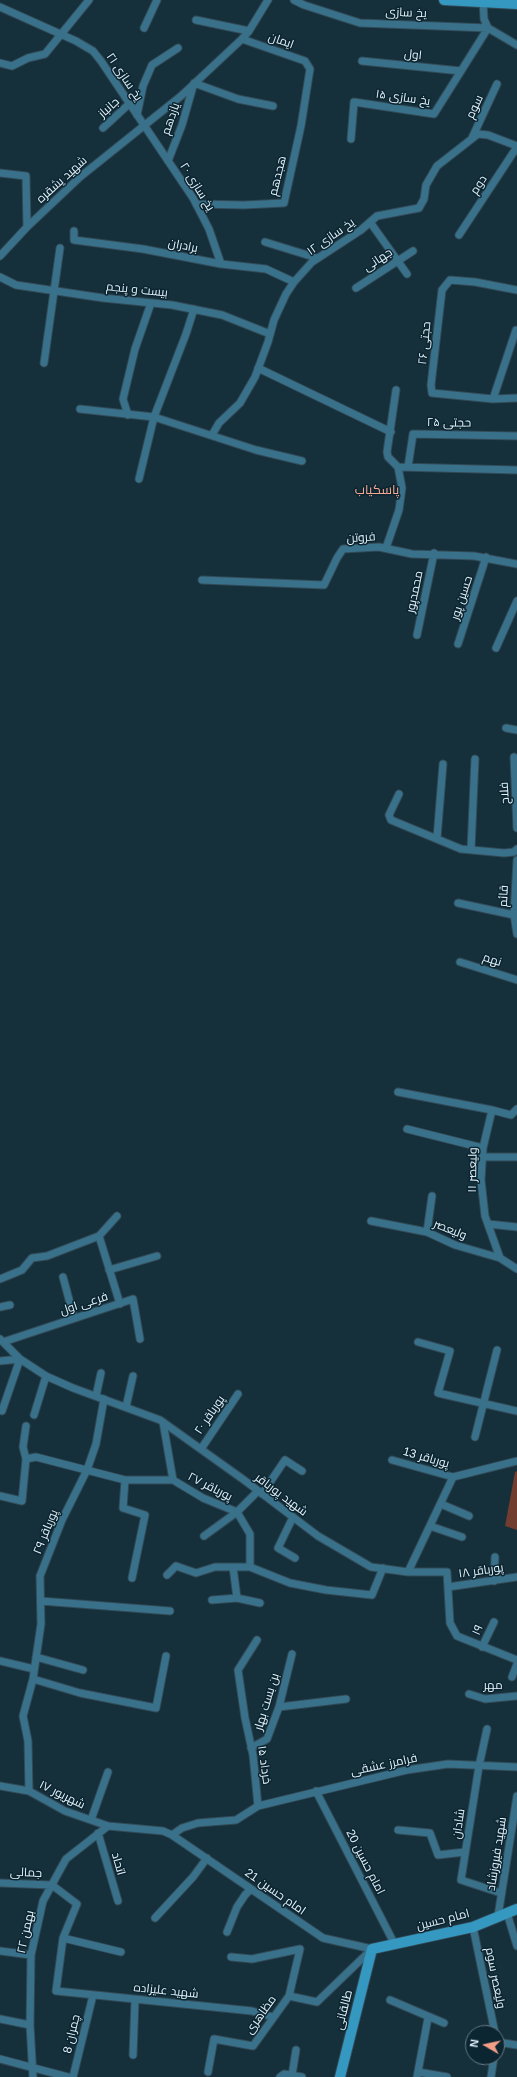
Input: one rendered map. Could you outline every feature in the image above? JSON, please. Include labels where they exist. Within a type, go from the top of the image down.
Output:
[{"type":"street","points":[[0,63],[12,66],[28,58],[46,54],[89,0]]},
{"type":"street","points":[[144,28],[157,0]]},
{"type":"street","points":[[144,126],[194,83],[249,31],[268,0]]},
{"type":"street","name":"یخ سازی","points":[[294,0],[304,5],[360,23],[488,28],[517,45]]},
{"type":"street","points":[[444,0],[517,4]]},
{"type":"street","points":[[483,1],[484,19],[488,28]]},
{"type":"street","name":"یخ سازی ۲۱","points":[[0,8],[76,41],[93,52],[101,61],[144,126]]},
{"type":"street","points":[[196,20],[249,31]]},
{"type":"street","name":"یخ سازی ۱۵","points":[[351,139],[354,102],[434,114],[488,28]]},
{"type":"street","name":"ایمان","points":[[242,38],[305,61],[310,69]]},
{"type":"street","points":[[137,115],[143,86],[152,65],[178,48]]},
{"type":"street","name":"اول","points":[[362,62],[461,71]]},
{"type":"street","name":"هجدهم","points":[[196,204],[244,205],[284,203],[301,126],[310,69]]},
{"type":"street","points":[[194,83],[238,99],[273,106]]},
{"type":"street","name":"یازدهم","points":[[168,161],[182,125],[194,83]]},
{"type":"street","name":"سوم","points":[[472,138],[497,84]]},
{"type":"street","name":"جانباز","points":[[103,128],[129,104]]},
{"type":"street","name":"یخ سازی ۲۰","points":[[144,126],[196,204],[209,229],[221,264]]},
{"type":"street","name":"شهید یشقره","points":[[0,256],[27,227],[80,178],[144,126]]},
{"type":"street","points":[[472,138],[478,134],[488,135],[517,146]]},
{"type":"street","name":"یخ سازی ۱۲","points":[[212,435],[219,423],[240,403],[258,368],[274,320],[286,294],[294,282],[317,258],[333,250],[361,230],[377,216],[419,208],[424,199],[426,185],[437,166],[472,138]]},
{"type":"street","name":"دوم","points":[[459,235],[517,146]]},
{"type":"street","points":[[0,173],[26,176],[27,227]]},
{"type":"street","points":[[370,222],[407,274]]},
{"type":"street","name":"برادران","points":[[74,231],[74,240],[143,249],[221,264],[266,270],[294,282]]},
{"type":"street","points":[[265,242],[317,258]]},
{"type":"street","points":[[44,363],[60,248]]},
{"type":"street","name":"جهانی","points":[[356,288],[413,252]]},
{"type":"street","name":"بیست و پنجم","points":[[0,277],[16,285],[194,309],[222,315],[270,334]]},
{"type":"street","name":"حجتی ۲۶","points":[[517,290],[474,282],[450,280],[442,290],[431,385],[432,393],[493,399],[517,398]]},
{"type":"street","points":[[128,415],[123,399],[135,349],[150,303]]},
{"type":"street","points":[[139,479],[154,417],[194,309]]},
{"type":"street","points":[[493,399],[516,330]]},
{"type":"street","points":[[258,368],[311,392],[357,417],[391,432]]},
{"type":"street","points":[[386,548],[399,510],[402,488],[398,467],[388,457],[396,390]]},
{"type":"street","points":[[80,409],[154,417],[256,450],[302,461]]},
{"type":"street","name":"حجتی ۲۵","points":[[408,467],[413,434],[517,436]]},
{"type":"street","points":[[398,467],[517,470]]},
{"type":"street","name":"فروتن","points":[[202,580],[324,585],[343,549],[379,547],[412,554],[434,553],[486,557],[517,564]]},
{"type":"street","name":"محمدپور","points":[[417,635],[434,553]]},
{"type":"street","name":"حسین پور","points":[[458,644],[486,557]]},
{"type":"street","points":[[496,648],[517,601]]},
{"type":"street","points":[[506,728],[517,730]]},
{"type":"street","name":"فلاح","points":[[514,757],[517,828]]},
{"type":"street","points":[[471,849],[475,759]]},
{"type":"street","points":[[437,838],[443,764]]},
{"type":"street","points":[[399,794],[389,818],[437,838],[454,847],[504,853],[514,852],[517,848]]},
{"type":"street","name":"قائم","points":[[517,860],[514,915],[517,934]]},
{"type":"street","points":[[458,903],[514,915]]},
{"type":"street","name":"نهم","points":[[460,962],[517,980]]},
{"type":"street","points":[[398,1092],[511,1115],[517,1109]]},
{"type":"street","name":"ولیعصر ۱۱","points":[[492,1110],[483,1148],[481,1180],[488,1224],[500,1258]]},
{"type":"street","points":[[407,1129],[483,1148]]},
{"type":"street","points":[[482,1157],[517,1157]]},
{"type":"street","points":[[427,1232],[432,1196]]},
{"type":"street","points":[[0,1279],[22,1270],[32,1258],[46,1256],[99,1236],[117,1216]]},
{"type":"street","name":"ولیعصر","points":[[372,1221],[427,1232],[456,1245],[500,1258],[517,1268]]},
{"type":"street","points":[[488,1224],[517,1227]]},
{"type":"street","points":[[99,1236],[120,1304]]},
{"type":"street","points":[[109,1270],[157,1256]]},
{"type":"street","points":[[63,1278],[74,1318]]},
{"type":"street","name":"فرعی اول","points":[[1,1340],[133,1299],[140,1339]]},
{"type":"street","points":[[0,1306],[10,1305]]},
{"type":"street","name":"شهید پورباقر","points":[[1,1340],[20,1359],[46,1376],[163,1422],[318,1536],[371,1567],[408,1572],[447,1572],[448,1587]]},
{"type":"street","points":[[418,1342],[450,1351],[438,1393],[485,1402],[517,1411]]},
{"type":"street","points":[[475,1437],[497,1350]]},
{"type":"street","points":[[0,1361],[20,1359],[2,1411]]},
{"type":"street","points":[[96,1396],[101,1373]]},
{"type":"street","points":[[34,1415],[46,1376]]},
{"type":"street","points":[[126,1407],[133,1376]]},
{"type":"street","name":"پورباقر ۲۰","points":[[201,1449],[238,1394]]},
{"type":"street","name":"پورباقر ۲۹","points":[[33,1679],[41,1624],[40,1576],[62,1520],[87,1470],[96,1444],[104,1399]]},
{"type":"street","name":"پورباقر ۲۷","points":[[163,1422],[172,1480],[204,1498],[237,1512],[250,1534],[250,1567]]},
{"type":"street","points":[[0,1496],[22,1501],[26,1459],[23,1447],[26,1426]]},
{"type":"street","points":[[26,1459],[36,1457],[125,1480],[172,1480]]},
{"type":"street","points":[[204,1536],[237,1512],[260,1492],[285,1460],[302,1471]]},
{"type":"street","name":"پورباقر 13","points":[[392,1460],[453,1477]]},
{"type":"street","points":[[408,1572],[453,1477],[517,1462]]},
{"type":"street","points":[[125,1480],[123,1508],[145,1515],[132,1578]]},
{"type":"street","points":[[441,1504],[469,1516]]},
{"type":"street","points":[[293,1517],[278,1548],[295,1558]]},
{"type":"street","points":[[430,1526],[462,1537]]},
{"type":"street","points":[[494,1581],[495,1557]]},
{"type":"street","points":[[167,1575],[176,1566],[196,1573],[215,1567],[250,1567],[290,1583],[326,1590],[372,1595],[383,1568]]},
{"type":"street","points":[[233,1567],[237,1598]]},
{"type":"street","name":"پورباقر ۱۸","points":[[448,1587],[517,1578]]},
{"type":"street","points":[[448,1587],[450,1623],[457,1636],[517,1660]]},
{"type":"street","points":[[212,1600],[237,1598],[260,1603]]},
{"type":"street","points":[[41,1601],[170,1611]]},
{"type":"street","name":"۱۹","points":[[482,1647],[494,1622]]},
{"type":"street","name":"۱۵ خرداد","points":[[257,1640],[238,1670],[251,1748],[258,1806]]},
{"type":"street","name":"بن بست بهار","points":[[251,1748],[267,1739],[279,1706],[292,1654]]},
{"type":"street","points":[[33,1679],[80,1693],[156,1708],[166,1656]]},
{"type":"street","points":[[36,1657],[82,1670]]},
{"type":"street","points":[[0,1661],[34,1669]]},
{"type":"street","points":[[512,1677],[517,1664]]},
{"type":"street","name":"۱۷ شهریور","points":[[33,1679],[23,1716],[28,1741],[29,1791],[65,1811],[108,1826],[163,1831],[172,1834]]},
{"type":"street","name":"مهر","points":[[469,1694],[485,1700],[517,1696]]},
{"type":"street","points":[[279,1706],[346,1699]]},
{"type":"street","name":"شادان","points":[[487,1729],[478,1766],[461,1880],[501,1893]]},
{"type":"street","name":"فرامرز عشقی","points":[[258,1806],[407,1770],[448,1764],[517,1767]]},
{"type":"street","points":[[91,1820],[108,1772]]},
{"type":"street","points":[[0,1786],[29,1791]]},
{"type":"street","name":"امام حسین 20","points":[[316,1791],[394,1943]]},
{"type":"street","name":"شهید فیروزشاد","points":[[503,1915],[501,1893],[517,1796]]},
{"type":"street","points":[[172,1834],[182,1828],[198,1823],[236,1820],[258,1806]]},
{"type":"street","name":"۲۲ بهمن","points":[[34,2077],[32,2068],[30,2025],[31,1955],[43,1901],[66,1859],[108,1826]]},
{"type":"street","points":[[398,1830],[430,1833],[438,1854],[465,1852]]},
{"type":"street","name":"اتحاد","points":[[98,1834],[118,1901]]},
{"type":"street","name":"امام حسین 21","points":[[172,1834],[322,1938],[372,1949]]},
{"type":"street","points":[[155,1918],[193,1877],[207,1858]]},
{"type":"street","name":"جمالی","points":[[0,1883],[52,1885]]},
{"type":"street","points":[[52,1885],[77,1904],[63,1938],[121,1952]]},
{"type":"street","points":[[227,1932],[237,1907],[244,1895],[251,1889]]},
{"type":"street","name":"امام حسین","points":[[372,1949],[394,1943],[421,1940],[473,1927],[517,1909]]},
{"type":"street","points":[[503,1915],[517,1946]]},
{"type":"street","name":"ولیعصر سوم","points":[[473,1927],[493,2025]]},
{"type":"street","name":"شهید علیزاده","points":[[63,1938],[56,1991],[252,2011],[273,2017]]},
{"type":"street","name":"مظاهری","points":[[208,2072],[214,2039],[253,2046],[289,1996],[300,1949],[252,1959],[231,1958]]},
{"type":"street","points":[[289,1996],[317,2002],[372,1949]]},
{"type":"street","name":"طالقانی","points":[[340,2077],[372,1949]]},
{"type":"street","points":[[0,1951],[31,1955]]},
{"type":"street","name":"چمران 8","points":[[73,2077],[93,1995]]},
{"type":"street","points":[[133,2054],[135,2000]]},
{"type":"street","points":[[390,2000],[428,2018],[444,2023]]},
{"type":"street","points":[[428,2018],[418,2074],[447,2077]]},
{"type":"street","points":[[0,2019],[30,2025]]},
{"type":"street","points":[[505,2043],[517,2045]]},
{"type":"street","points":[[292,2075],[296,2050]]},
{"type":"street","points":[[0,2059],[68,2077]]},
{"type":"street","points":[[491,2077],[493,2065]]},
{"type":"street","points":[[280,2077],[284,2074],[302,2077]]},
{"type":"shaded area","points":[[517,1471],[517,1530],[505,1526],[515,1472]]},
{"type":"district","name":"پاسکیاب","points":[[377,490]]}]
